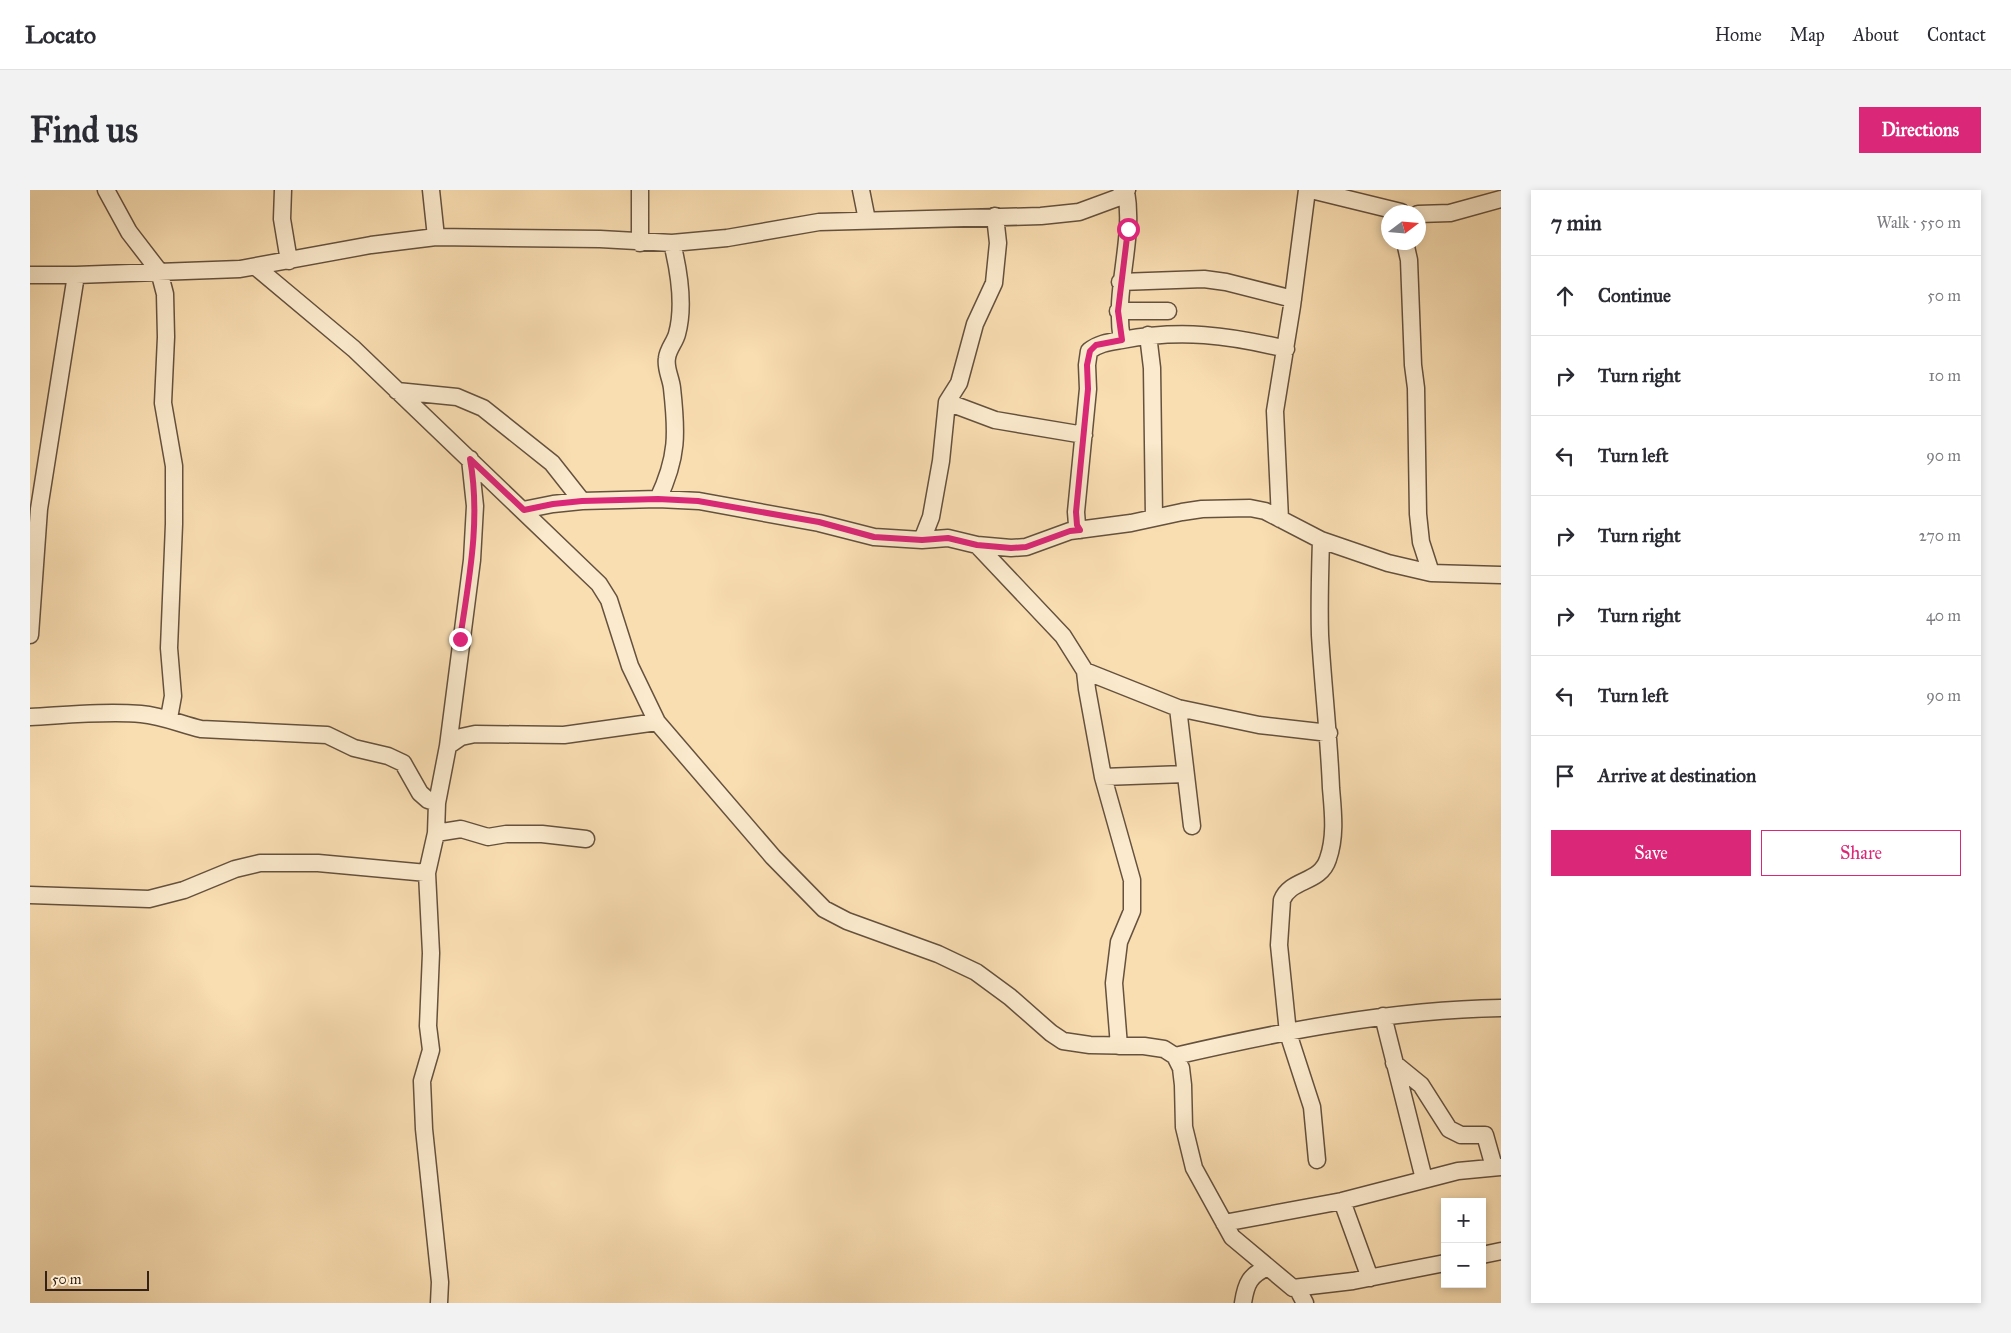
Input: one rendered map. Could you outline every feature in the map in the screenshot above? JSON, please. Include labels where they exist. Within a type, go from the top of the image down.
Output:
[{"type":"street","points":[[106,190],[129,232],[159,272],[165,294],[163,403],[174,466],[174,524],[169,648],[173,696],[169,718]]},
{"type":"street","points":[[283,190],[282,219],[289,261]]},
{"type":"street","points":[[431,190],[436,237]]},
{"type":"street","points":[[640,190],[640,243]]},
{"type":"street","points":[[861,190],[867,220]]},
{"type":"street","points":[[30,275],[76,275],[256,267],[371,245],[436,237],[600,239],[640,243],[672,243],[727,238],[805,223],[1079,212],[1117,198],[1127,190]]},
{"type":"street","points":[[1122,340],[1118,311],[1120,282],[1126,252],[1129,221],[1127,190]]},
{"type":"street","points":[[1280,520],[1275,411],[1281,363],[1286,349],[1307,190]]},
{"type":"street","points":[[1311,190],[1381,208]]},
{"type":"street","points":[[1426,214],[1450,213],[1497,203]]},
{"type":"street","points":[[922,540],[931,517],[943,447],[947,402],[959,382],[975,324],[994,283],[998,243],[995,216]]},
{"type":"street","points":[[658,499],[669,476],[674,456],[676,430],[672,382],[666,361],[677,336],[680,322],[677,265],[672,243]]},
{"type":"street","points":[[1407,250],[1409,260],[1413,365],[1416,388],[1418,514],[1421,542],[1431,573]]},
{"type":"street","points":[[256,267],[354,349],[600,584],[609,600],[630,666],[657,722],[760,842],[824,909],[847,921],[938,954],[976,972],[1010,997],[1051,1033],[1063,1041],[1075,1044],[1164,1049],[1176,1056],[1181,1068],[1184,1127],[1192,1160],[1224,1223],[1232,1237],[1293,1288],[1297,1288],[1305,1303]]},
{"type":"street","points":[[30,635],[39,509],[76,275]]},
{"type":"street","points":[[1120,282],[1204,279],[1226,282],[1293,299]]},
{"type":"street","points":[[1118,311],[1168,310]]},
{"type":"street","points":[[1080,530],[1077,525],[1076,512],[1090,351],[1096,345],[1148,336],[1208,334],[1234,337],[1286,349]]},
{"type":"street","points":[[1148,336],[1152,368],[1154,518]]},
{"type":"street","points":[[397,391],[457,397],[483,408],[552,463],[582,501]]},
{"type":"street","points":[[947,402],[995,420],[1084,435]]},
{"type":"street","points":[[441,1302],[433,1199],[424,1129],[422,1081],[431,1050],[428,1026],[431,953],[427,873],[436,833],[437,803],[448,746],[472,560],[475,506],[470,459]]},
{"type":"street","points":[[524,510],[582,501],[658,499],[718,503],[819,522],[874,537],[922,540],[948,538],[977,545],[1026,547],[1070,531],[1131,523],[1202,509],[1250,508],[1265,511],[1321,540],[1388,563],[1431,573],[1501,575]]},
{"type":"street","points":[[1317,1160],[1312,1107],[1288,1033],[1279,945],[1282,900],[1287,890],[1310,880],[1321,872],[1328,858],[1334,836],[1329,733],[1320,635],[1321,540]]},
{"type":"street","points":[[977,545],[1063,636],[1085,671],[1103,777],[1132,880],[1132,912],[1119,942],[1115,976],[1119,1046]]},
{"type":"street","points":[[1085,671],[1178,708],[1259,726],[1329,733]]},
{"type":"street","points":[[1178,708],[1192,826]]},
{"type":"street","points":[[30,717],[141,714],[169,718],[186,726],[201,728],[327,735],[354,748],[388,756],[403,763],[420,793],[428,800],[437,803]]},
{"type":"street","points":[[448,746],[461,737],[475,734],[564,735],[657,722]]},
{"type":"street","points":[[1103,777],[1185,774]]},
{"type":"street","points":[[436,833],[461,829],[488,837],[506,834],[542,834],[586,839]]},
{"type":"street","points":[[30,895],[149,899],[184,890],[235,869],[260,863],[318,863],[427,873]]},
{"type":"street","points":[[1176,1056],[1248,1039],[1383,1016],[1501,1008]]},
{"type":"street","points":[[1383,1016],[1424,1179]]},
{"type":"street","points":[[1224,1223],[1342,1201],[1458,1171],[1497,1167],[1485,1134],[1461,1135],[1449,1129],[1421,1085],[1394,1063]]},
{"type":"street","points":[[1342,1201],[1370,1278]]},
{"type":"street","points":[[1486,1254],[1501,1250]]},
{"type":"street","points":[[1293,1288],[1370,1278],[1441,1264]]},
{"type":"street","points":[[1243,1303],[1247,1282],[1256,1272],[1268,1267]]},
{"type":"route","points":[[460,639],[474,534],[475,506],[473,473],[470,459],[524,510],[536,506],[582,501],[658,499],[698,501],[819,522],[874,537],[922,540],[948,538],[977,545],[1011,548],[1026,547],[1070,531],[1080,530],[1077,525],[1076,512],[1088,389],[1087,365],[1090,351],[1096,345],[1122,340],[1118,311],[1120,282],[1128,229]]}]
